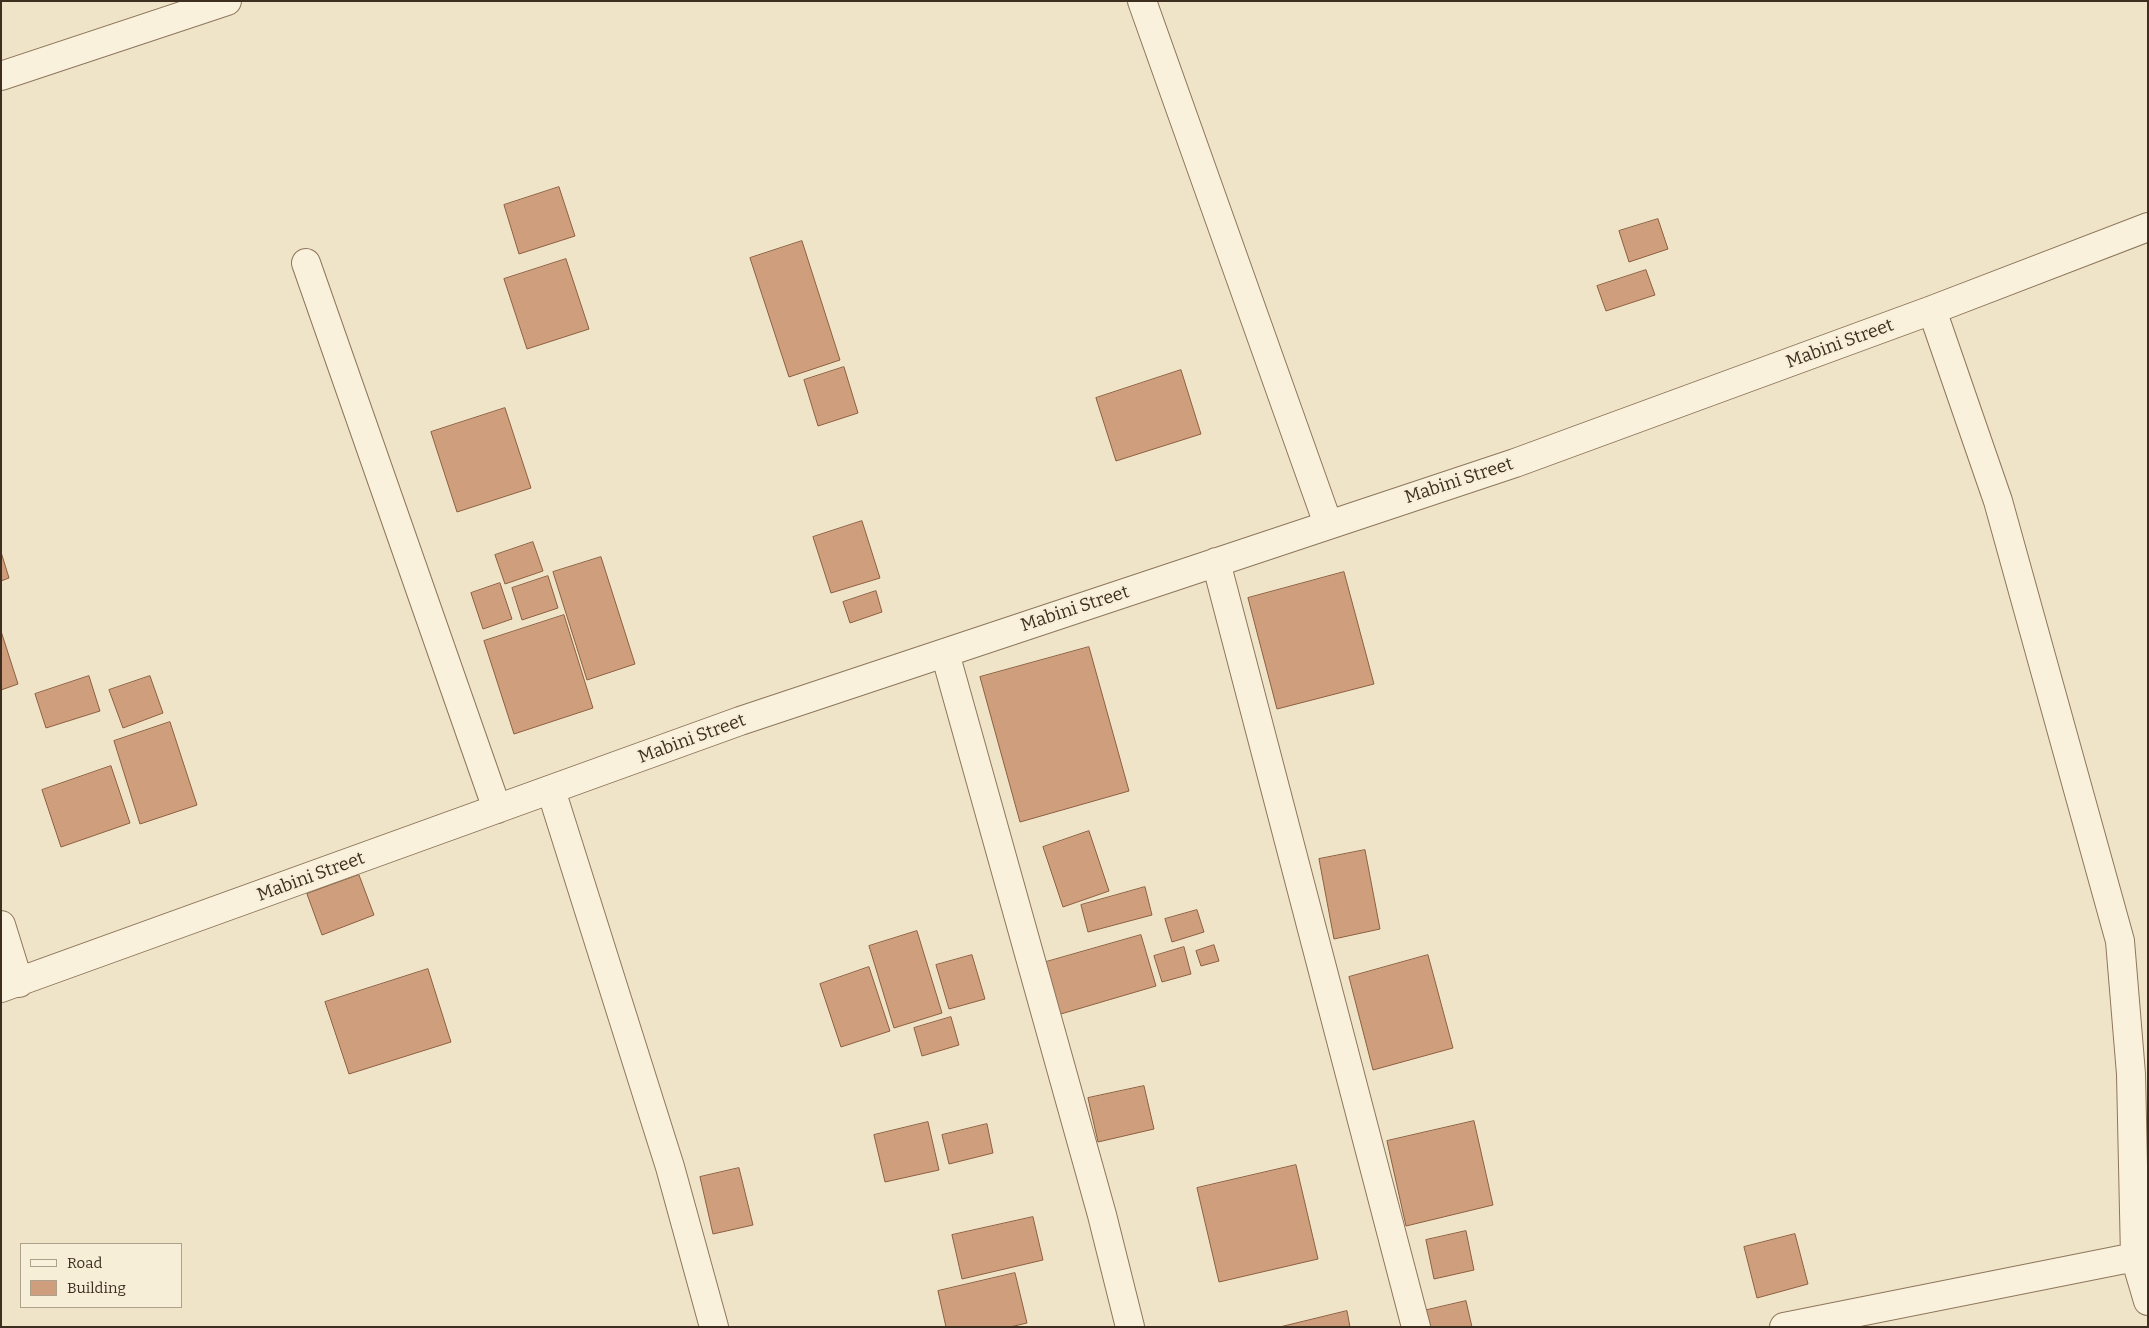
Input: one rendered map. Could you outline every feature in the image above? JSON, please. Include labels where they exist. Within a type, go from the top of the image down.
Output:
[{"type":"street","points":[[1,76],[227,1]]},
{"type":"street","points":[[1142,1],[1328,524]]},
{"type":"street","name":"Mabini Street","points":[[10,985],[740,722],[1515,463],[1932,310],[2148,227]]},
{"type":"street","points":[[306,264],[497,809]]},
{"type":"street","points":[[1932,310],[1998,501],[2120,941],[2131,1074],[2135,1257],[2148,1301]]},
{"type":"street","points":[[1216,562],[1416,1327]]},
{"type":"street","points":[[945,652],[1102,1215],[1130,1327]]},
{"type":"street","points":[[550,790],[670,1167],[714,1327]]},
{"type":"street","points":[[1,925],[10,985]]},
{"type":"street","points":[[1784,1327],[2135,1257]]},
{"type":"building","points":[[559,187],[575,236],[519,254],[504,205]]},
{"type":"building","points":[[1658,219],[1668,249],[1629,262],[1619,231]]},
{"type":"building","points":[[802,241],[840,360],[789,377],[750,258]]},
{"type":"building","points":[[566,259],[589,329],[527,349],[504,279]]},
{"type":"building","points":[[1646,270],[1655,295],[1606,311],[1597,286]]},
{"type":"building","points":[[844,367],[858,413],[818,426],[804,380]]},
{"type":"building","points":[[1181,370],[1201,434],[1116,461],[1096,398]]},
{"type":"building","points":[[505,408],[531,488],[457,512],[431,432]]},
{"type":"building","points":[[862,521],[880,578],[831,593],[813,537]]},
{"type":"building","points":[[533,542],[543,571],[505,584],[495,555]]},
{"type":"building","points":[[1,552],[9,578],[1,581]]},
{"type":"building","points":[[601,557],[635,664],[587,680],[553,572]]},
{"type":"building","points":[[1344,572],[1374,684],[1277,709],[1248,598]]},
{"type":"building","points":[[548,576],[558,608],[522,620],[512,588]]},
{"type":"building","points":[[500,583],[512,619],[483,629],[471,593]]},
{"type":"building","points":[[876,591],[882,612],[850,623],[843,602]]},
{"type":"building","points":[[564,615],[593,708],[514,734],[484,641]]},
{"type":"building","points":[[1,631],[18,684],[1,690]]},
{"type":"building","points":[[1089,647],[1129,791],[1020,822],[980,677]]},
{"type":"building","points":[[89,676],[100,711],[46,728],[35,694]]},
{"type":"building","points":[[150,676],[163,713],[123,728],[109,690]]},
{"type":"building","points":[[170,722],[197,805],[140,824],[114,741]]},
{"type":"building","points":[[111,766],[130,823],[61,847],[42,790]]},
{"type":"building","points":[[1089,831],[1109,891],[1063,907],[1043,847]]},
{"type":"building","points":[[1365,850],[1380,929],[1334,939],[1319,859]]},
{"type":"building","points":[[359,875],[374,915],[322,935],[307,894]]},
{"type":"building","points":[[1145,887],[1152,915],[1088,932],[1081,905]]},
{"type":"building","points":[[1197,910],[1204,932],[1172,942],[1165,919]]},
{"type":"building","points":[[917,931],[942,1013],[894,1028],[869,946]]},
{"type":"building","points":[[1141,935],[1156,986],[1054,1016],[1039,964]]},
{"type":"building","points":[[1214,945],[1219,961],[1201,966],[1196,951]]},
{"type":"building","points":[[1184,947],[1191,974],[1162,982],[1154,956]]},
{"type":"building","points":[[972,955],[985,999],[949,1009],[936,965]]},
{"type":"building","points":[[1428,955],[1453,1048],[1373,1070],[1349,977]]},
{"type":"building","points":[[869,967],[890,1031],[841,1047],[820,984]]},
{"type":"building","points":[[428,969],[451,1042],[349,1074],[325,1002]]},
{"type":"building","points":[[951,1017],[959,1045],[922,1056],[914,1028]]},
{"type":"building","points":[[1144,1086],[1154,1129],[1098,1142],[1088,1098]]},
{"type":"building","points":[[1474,1121],[1493,1205],[1406,1226],[1387,1141]]},
{"type":"building","points":[[928,1122],[939,1170],[885,1182],[874,1135]]},
{"type":"building","points":[[987,1124],[993,1153],[949,1164],[942,1135]]},
{"type":"building","points":[[1296,1165],[1318,1259],[1219,1282],[1197,1188]]},
{"type":"building","points":[[739,1168],[753,1225],[713,1234],[700,1177]]},
{"type":"building","points":[[1033,1217],[1043,1260],[962,1279],[952,1235]]},
{"type":"building","points":[[1466,1231],[1474,1270],[1434,1279],[1426,1240]]},
{"type":"building","points":[[1795,1234],[1808,1284],[1757,1298],[1744,1247]]},
{"type":"building","points":[[1015,1273],[1027,1323],[1010,1327],[946,1327],[938,1291]]},
{"type":"building","points":[[1466,1301],[1472,1327],[1426,1327],[1423,1311]]},
{"type":"building","points":[[1347,1311],[1350,1327],[1280,1327]]}]
